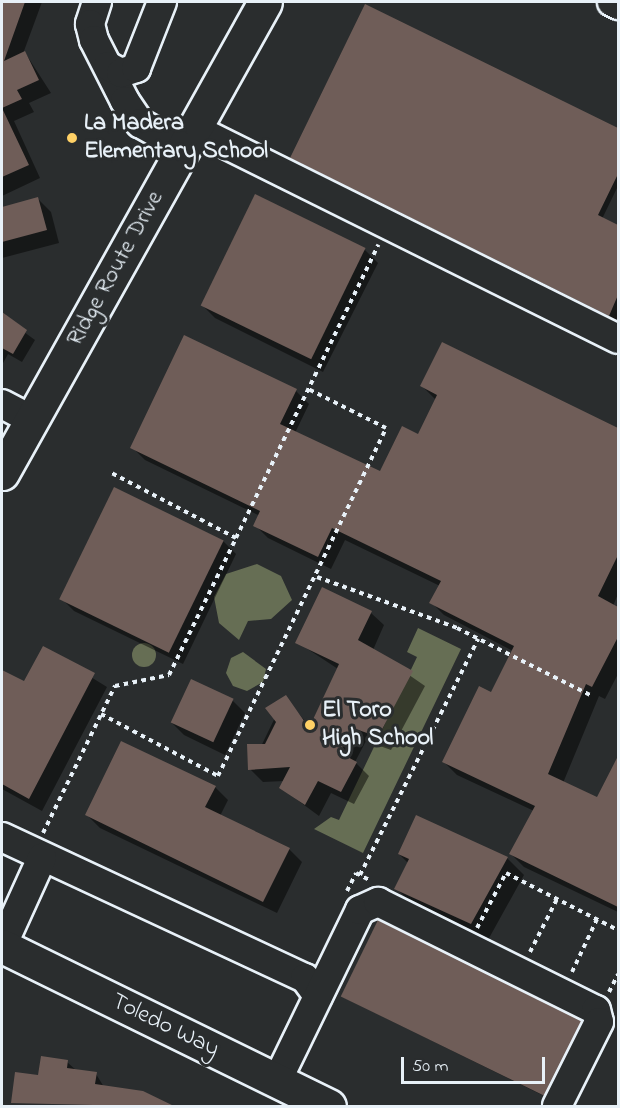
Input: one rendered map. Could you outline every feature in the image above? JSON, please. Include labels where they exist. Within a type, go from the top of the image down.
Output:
[{"type":"main road","name":"Ridge Route Drive","points":[[2,473],[265,2]]},
{"type":"main road","name":"Toledo Way","points":[[2,946],[329,1107]]},
{"type":"street","points":[[96,2],[90,24],[108,66],[140,123],[188,138],[387,225],[618,339]]},
{"type":"street","points":[[108,66],[121,73],[136,68],[162,2]]},
{"type":"street","points":[[612,2],[618,5]]},
{"type":"street","points":[[2,404],[32,420]]},
{"type":"street","points":[[2,837],[37,855],[59,860],[305,978],[318,996]]},
{"type":"street","points":[[2,946],[37,855]]},
{"type":"street","points":[[277,1081],[365,905],[378,902],[591,1006],[598,1022],[557,1107]]},
{"type":"path","points":[[37,855],[115,686],[169,675],[387,225]]},
{"type":"path","points":[[101,714],[218,776],[317,577],[387,428],[308,389]]},
{"type":"path","points":[[110,472],[236,538]]},
{"type":"path","points":[[317,577],[478,639],[590,695]]},
{"type":"path","points":[[360,875],[478,639]]},
{"type":"path","points":[[468,946],[506,873],[618,930]]},
{"type":"path","points":[[520,971],[557,899]]},
{"type":"path","points":[[563,992],[597,919]]},
{"type":"green space","points":[[257,564],[281,576],[292,600],[271,619],[248,621],[239,640],[219,623],[214,597],[226,574]]},
{"type":"green space","points":[[418,628],[461,649],[363,853],[314,829],[331,817],[339,820],[417,657],[407,652]]},
{"type":"green space","points":[[144,643],[153,646],[156,655],[153,664],[144,667],[135,664],[132,655],[135,646]]},
{"type":"green space","points":[[243,652],[266,669],[263,682],[247,691],[233,686],[226,673],[231,658]]},
{"type":"building","points":[[2,2],[25,2],[4,61],[25,51],[39,80],[17,90],[22,99],[2,108]]},
{"type":"building","points":[[365,4],[618,128],[618,174],[598,215],[618,225],[618,295],[609,316],[290,158]]},
{"type":"building","points":[[2,108],[29,165],[2,177]]},
{"type":"building","points":[[255,194],[366,248],[311,359],[201,305]]},
{"type":"building","points":[[38,197],[47,230],[2,242],[2,207]]},
{"type":"building","points":[[2,312],[27,330],[13,354],[2,348]]},
{"type":"building","points":[[184,335],[297,389],[280,424],[380,471],[402,426],[418,434],[437,395],[420,386],[442,342],[618,428],[618,555],[598,596],[618,607],[618,637],[592,687],[586,684],[548,774],[597,797],[618,756],[618,907],[509,854],[535,806],[442,762],[479,686],[491,692],[514,646],[429,603],[441,581],[332,528],[318,557],[253,526],[260,511],[130,448]]},
{"type":"building","points":[[114,487],[224,540],[169,653],[59,599]]},
{"type":"building","points":[[322,587],[372,611],[358,640],[413,671],[378,737],[353,728],[340,753],[357,762],[341,792],[318,781],[305,805],[279,788],[290,767],[248,770],[247,744],[265,744],[276,722],[265,708],[286,695],[309,728],[339,664],[295,643]]},
{"type":"building","points":[[43,646],[95,673],[29,799],[2,784],[2,670],[24,681]]},
{"type":"building","points":[[191,679],[234,699],[213,742],[171,723]]},
{"type":"building","points":[[121,741],[216,786],[205,807],[290,848],[263,902],[85,815]]},
{"type":"building","points":[[416,815],[508,857],[471,924],[394,889],[409,859],[398,854]]},
{"type":"building","points":[[378,920],[582,1020],[545,1096],[341,996]]},
{"type":"building","points":[[41,1056],[68,1060],[67,1068],[97,1072],[95,1084],[143,1091],[176,1107],[11,1103],[15,1072],[38,1075]]},
{"type":"place","name":"La Madera Elementary School","points":[[72,138]]},
{"type":"place","name":"El Toro High School","points":[[310,725]]}]
